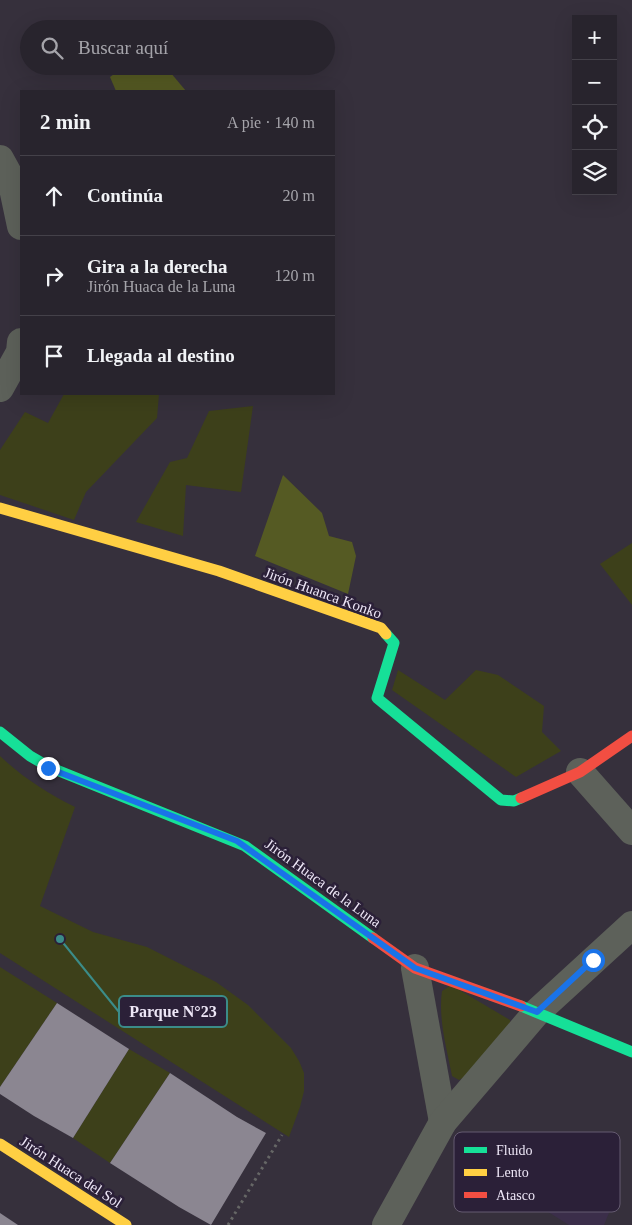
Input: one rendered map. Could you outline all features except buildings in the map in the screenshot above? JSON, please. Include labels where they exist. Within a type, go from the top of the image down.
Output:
[{"type":"street","points":[[0,159],[12,180],[20,221]]},
{"type":"street","points":[[0,388],[20,352]]},
{"type":"street","name":"Jirón Huanca Konko","points":[[0,508],[219,571],[381,628],[394,643],[377,698],[501,800],[514,801],[580,772],[632,736]]},
{"type":"street","name":"Jirón Huaca de la Luna","points":[[0,732],[48,768],[245,846],[415,968],[537,1012],[632,1052]]},
{"type":"street","points":[[580,772],[632,831]]},
{"type":"street","points":[[386,1225],[443,1122],[537,1012],[632,925]]},
{"type":"street","points":[[415,968],[443,1122]]},
{"type":"street","name":"Jirón Huaca del Sol","points":[[0,1144],[126,1225]]},
{"type":"path","points":[[228,1225],[282,1135]]},
{"type":"shaded area","points":[[548,1212],[609,1212],[604,1225],[569,1225]]},
{"type":"green space","points":[[113,75],[173,75],[185,90],[116,90],[110,77]]},
{"type":"green space","points":[[63,395],[159,395],[157,418],[86,492],[74,520],[0,495],[0,450],[25,412],[48,423]]},
{"type":"green space","points":[[253,406],[241,492],[186,485],[183,536],[136,522],[170,462],[187,458],[209,411]]},
{"type":"green space","points":[[283,475],[322,513],[329,536],[352,542],[356,556],[348,594],[255,556]]},
{"type":"green space","points":[[632,543],[632,605],[600,564]]},
{"type":"green space","points":[[398,670],[445,700],[476,670],[498,675],[544,706],[542,732],[561,751],[516,777],[392,690]]},
{"type":"green space","points":[[0,756],[35,784],[75,807],[40,906],[93,932],[147,947],[216,982],[248,1005],[291,1048],[304,1073],[304,1091],[289,1137],[0,953]]},
{"type":"green space","points":[[0,967],[57,1003],[0,1087]]},
{"type":"green space","points":[[451,985],[510,1020],[511,1027],[459,1080],[452,1076],[441,1012],[442,991]]},
{"type":"green space","points":[[129,1049],[170,1073],[110,1163],[73,1138]]},
{"type":"traffic: fast","points":[[386,634],[394,643],[377,698],[501,800],[514,801],[521,798]]},
{"type":"traffic: fast","points":[[0,732],[30,756],[49,767],[245,846],[373,938]]},
{"type":"traffic: fast","points":[[521,1006],[632,1052]]},
{"type":"traffic: slow","points":[[0,508],[219,571],[381,628],[386,634]]},
{"type":"traffic: slow","points":[[0,1144],[126,1225]]},
{"type":"traffic: jam","points":[[521,798],[580,772],[632,736]]},
{"type":"traffic: jam","points":[[373,938],[415,968],[521,1006]]},
{"type":"place","name":"Parque N°23","points":[[60,939]]},
{"type":"route","points":[[48,768],[237,841],[415,968],[537,1012],[593,960]]}]
